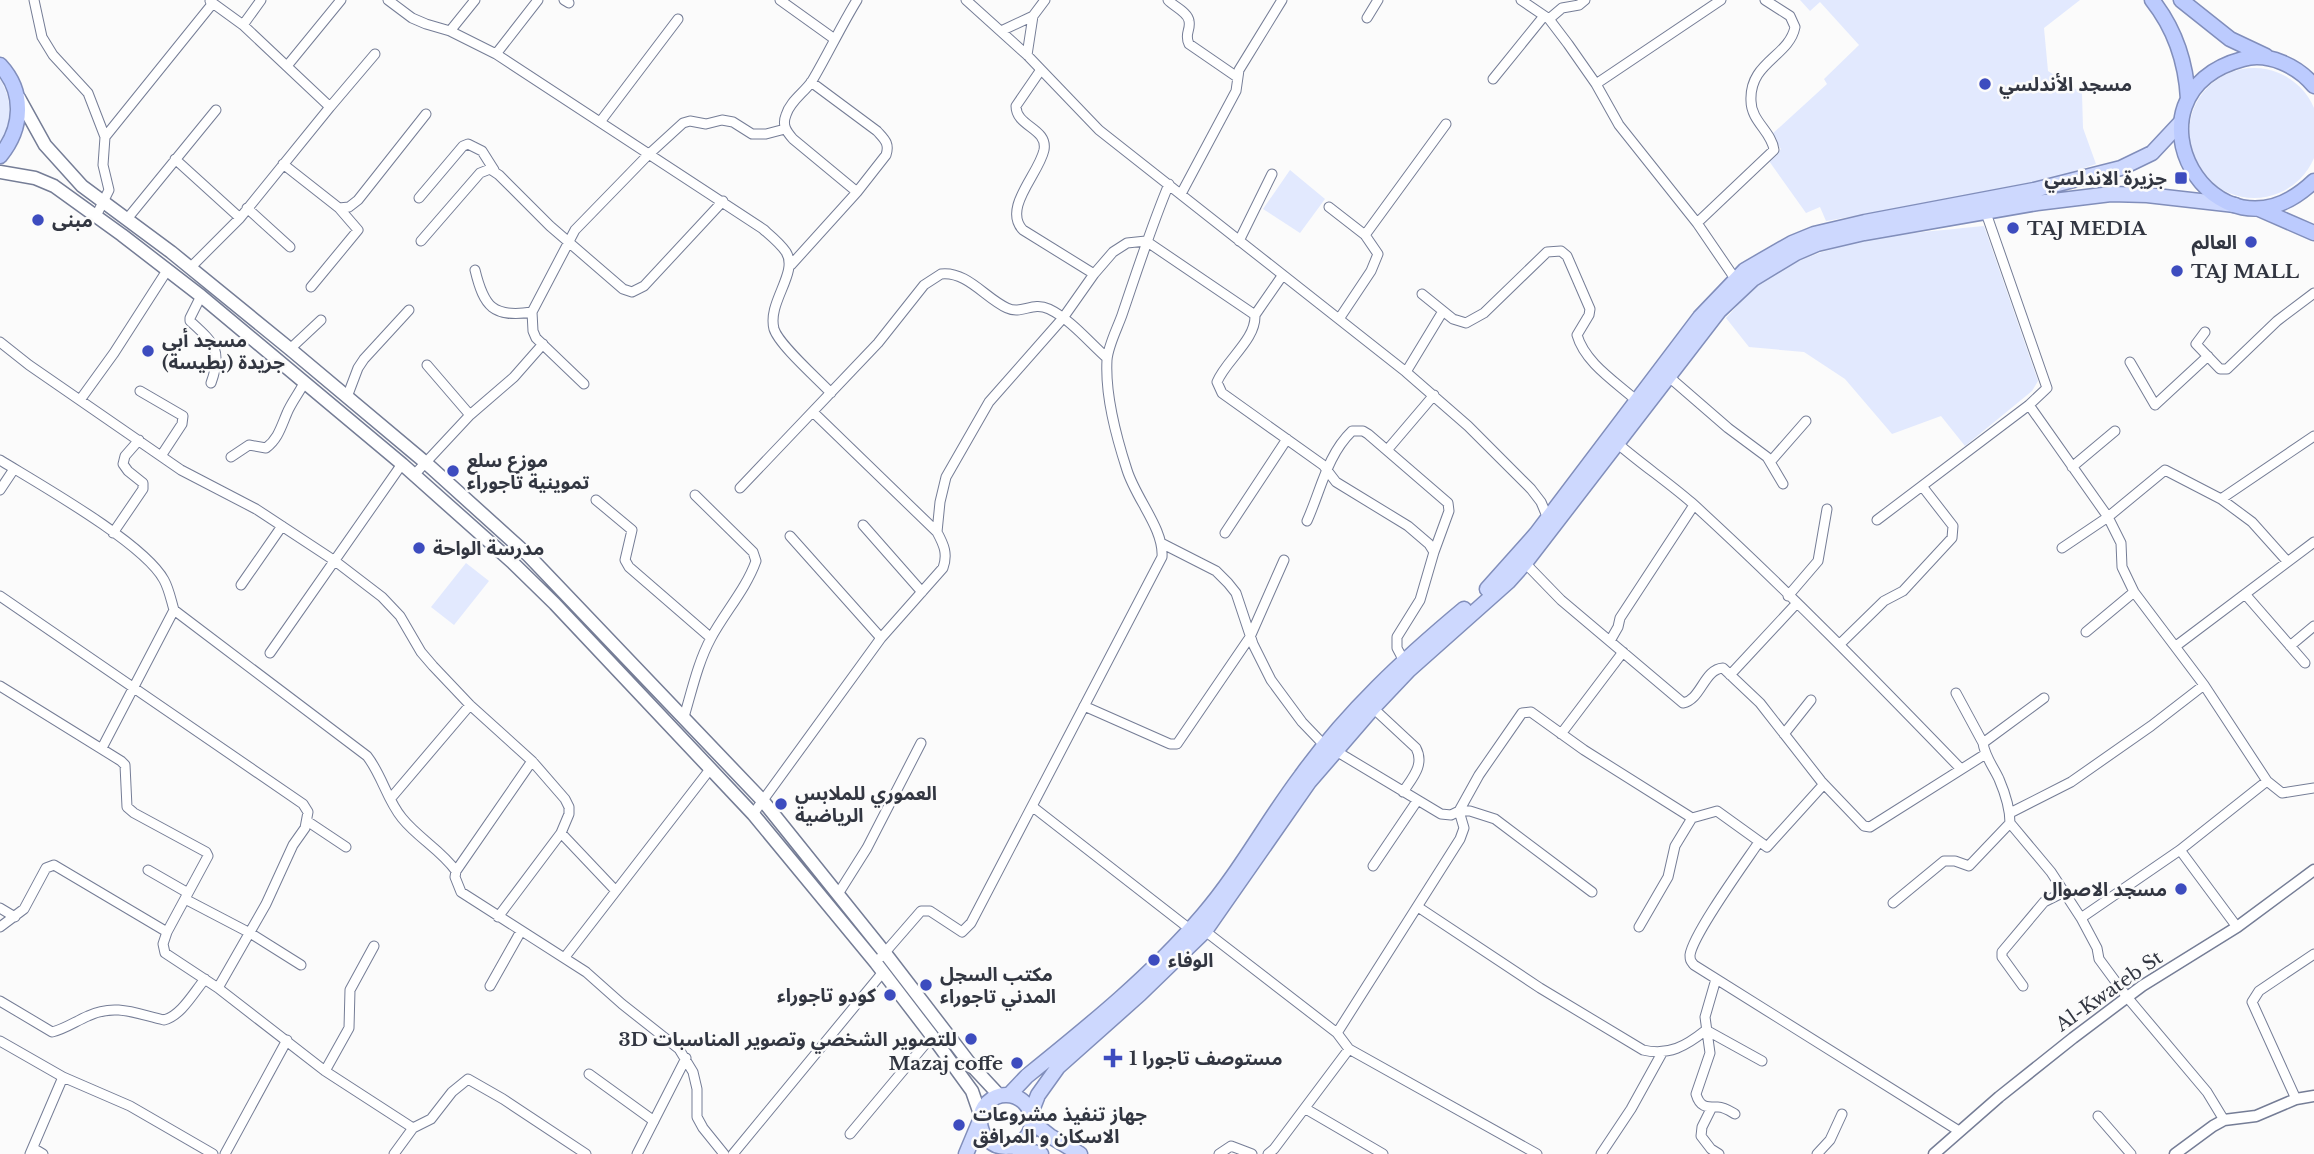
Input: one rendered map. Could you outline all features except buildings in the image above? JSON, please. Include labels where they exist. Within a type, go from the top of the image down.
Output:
[{"type":"highway","points":[[2152,0],[2172,29],[2187,75],[2188,99]]},
{"type":"highway","points":[[2181,0],[2230,39],[2292,67],[2314,86]]},
{"type":"highway","points":[[2274,59],[2248,58],[2224,64],[2203,78],[2188,99],[2181,122],[2182,148],[2192,173],[2211,193],[2235,205],[2258,208],[2314,233]]},
{"type":"highway","points":[[0,65],[8,74],[17,95],[18,122],[14,135],[0,156]]},
{"type":"highway","points":[[2258,208],[2280,204],[2300,194],[2314,181]]},
{"type":"main road","points":[[17,95],[34,129],[57,160],[82,186],[290,349],[426,463],[530,556],[763,801],[885,953],[971,1066],[1004,1095],[1023,1101],[1032,1117],[1050,1136],[1080,1154]]},
{"type":"main road","points":[[1865,228],[2120,168],[2152,153],[2181,122]]},
{"type":"main road","points":[[0,172],[36,178],[54,186],[168,269],[402,464],[512,562],[753,814],[879,968],[972,1091],[985,1139],[1006,1149],[1041,1154]]},
{"type":"main road","points":[[1330,749],[1367,697],[1508,582],[1525,563],[1550,523],[1700,317],[1758,261],[1814,234],[1986,213],[2037,203],[2111,194],[2147,195],[2235,205]]},
{"type":"main road","points":[[1006,1149],[1027,1137],[1042,1088],[1058,1067],[1174,949],[1198,930],[1206,912],[1303,773],[1373,708],[1406,666],[1505,572],[1550,523],[1617,443],[1738,283]]},
{"type":"main road","points":[[966,1154],[984,1105],[1004,1095],[1097,1025]]},
{"type":"street","points":[[34,0],[42,37],[53,55],[89,93],[104,137],[103,165],[109,187],[96,216]]},
{"type":"street","points":[[243,25],[261,0]]},
{"type":"street","points":[[287,66],[341,0]]},
{"type":"street","points":[[388,0],[426,24],[450,31],[496,54],[648,155],[723,201],[776,240],[787,253],[791,265]]},
{"type":"street","points":[[450,31],[475,0]]},
{"type":"street","points":[[496,54],[538,0]]},
{"type":"street","points":[[780,0],[833,38]]},
{"type":"street","points":[[857,0],[833,38],[811,82],[788,109],[785,117],[785,129],[793,139],[857,191]]},
{"type":"street","points":[[966,0],[1027,55],[1098,130],[1434,395],[1505,460],[1541,502],[1550,523]]},
{"type":"street","points":[[1002,31],[1033,16],[1045,0]]},
{"type":"street","points":[[1168,0],[1188,17],[1186,38],[1189,44],[1237,76]]},
{"type":"street","points":[[1181,194],[1236,91],[1241,67],[1282,0]]},
{"type":"street","points":[[1367,18],[1378,0]]},
{"type":"street","points":[[1521,0],[1547,18],[1595,84],[1619,125],[1698,223],[1738,283]]},
{"type":"street","points":[[1493,79],[1547,18],[1562,8],[1579,5],[1585,0]]},
{"type":"street","points":[[1595,84],[1721,0]]},
{"type":"street","points":[[1698,223],[1774,150],[1772,142],[1753,115],[1751,92],[1759,70],[1790,39],[1795,27],[1790,16],[1765,0]]},
{"type":"street","points":[[104,137],[211,2],[243,25],[330,107]]},
{"type":"street","points":[[1027,55],[1033,16]]},
{"type":"street","points":[[600,122],[678,19]]},
{"type":"street","points":[[190,268],[240,218],[375,54]]},
{"type":"street","points":[[1040,71],[1016,106],[1018,117],[1041,136],[1045,145],[1042,157],[1016,208],[1016,219],[1023,230],[1094,274]]},
{"type":"street","points":[[811,82],[886,140],[888,148],[886,155],[857,191],[791,265],[773,313],[777,336],[831,393]]},
{"type":"street","points":[[127,219],[216,110]]},
{"type":"street","points":[[339,208],[358,200],[426,114]]},
{"type":"street","points":[[584,383],[533,331],[532,312],[575,230],[676,127],[690,121],[706,124],[722,120],[733,122],[752,134],[766,135],[785,129]]},
{"type":"street","points":[[1365,235],[1446,124]]},
{"type":"street","points":[[419,198],[463,146],[468,144],[482,151],[494,170],[569,243],[623,289],[632,292],[644,286],[723,201]]},
{"type":"street","points":[[176,159],[240,218]]},
{"type":"street","points":[[283,164],[339,208],[358,230],[311,287]]},
{"type":"street","points":[[421,241],[480,173],[494,170]]},
{"type":"street","points":[[1239,241],[1272,174]]},
{"type":"street","points":[[733,1154],[879,968],[885,953],[921,911],[930,911],[958,931],[965,930],[1033,807],[1156,571],[1162,557],[1163,544],[1158,530],[1134,490],[1127,469],[1111,405],[1107,358],[1146,241],[1169,184]]},
{"type":"street","points":[[1329,207],[1365,235],[1377,250],[1378,258],[1339,320]]},
{"type":"street","points":[[247,208],[290,247]]},
{"type":"street","points":[[1877,520],[2029,405],[2046,389],[2047,385],[1986,213]]},
{"type":"street","points":[[937,532],[946,477],[976,422],[989,402],[1063,318],[1113,252],[1122,246],[1146,241],[1255,315]]},
{"type":"street","points":[[1422,293],[1458,322],[1472,322],[1547,252],[1561,251],[1567,256],[1590,309],[1589,316],[1577,335],[1583,351],[1637,401]]},
{"type":"street","points":[[80,400],[168,269]]},
{"type":"street","points":[[475,270],[480,293],[498,311],[512,315],[532,312]]},
{"type":"street","points":[[740,488],[878,343],[924,285],[941,274],[958,276],[1011,310],[1023,310],[1034,305],[1048,308],[1107,358]]},
{"type":"street","points":[[1282,276],[1255,315],[1255,322],[1245,342],[1220,375],[1218,387],[1222,393],[1326,469],[1336,482],[1408,526],[1429,544],[1434,552]]},
{"type":"street","points":[[2205,332],[2196,344],[2220,369],[2227,369],[2277,321],[2314,293]]},
{"type":"street","points":[[201,296],[190,321],[213,344],[218,355],[211,383]]},
{"type":"street","points":[[348,397],[363,359],[408,310]]},
{"type":"street","points":[[1406,372],[1443,311]]},
{"type":"street","points":[[290,349],[321,320]]},
{"type":"street","points":[[0,342],[181,470],[256,509],[335,561],[392,606],[421,652],[470,705],[532,761],[569,807],[568,821],[498,918]]},
{"type":"street","points":[[414,475],[470,415],[513,377],[543,344]]},
{"type":"street","points":[[2130,362],[2155,405],[2208,356]]},
{"type":"street","points":[[427,365],[470,415]]},
{"type":"street","points":[[1668,376],[1771,461],[1783,484]]},
{"type":"street","points":[[231,457],[249,445],[266,448],[270,445],[279,433],[287,412],[304,383]]},
{"type":"street","points":[[140,391],[183,416],[182,424],[161,456]]},
{"type":"street","points":[[1388,449],[1434,395]]},
{"type":"street","points":[[2029,405],[2108,517],[2121,543],[2122,567],[2134,592],[2204,685],[2267,781],[2282,793],[2314,788]]},
{"type":"street","points":[[753,814],[881,638],[943,568],[946,559],[944,545],[937,532],[813,412]]},
{"type":"street","points":[[1771,461],[1806,421]]},
{"type":"street","points":[[1307,521],[1330,460],[1352,431],[1363,431],[1388,449],[1448,503],[1449,511],[1420,600],[1397,637],[1397,648],[1406,666]]},
{"type":"street","points":[[2072,467],[2115,431]]},
{"type":"street","points":[[2221,499],[2314,436]]},
{"type":"street","points":[[1225,533],[1287,439]]},
{"type":"street","points":[[113,533],[143,489],[144,483],[123,464],[123,459],[139,440]]},
{"type":"street","points":[[1617,443],[1694,505],[1840,644],[1960,768]]},
{"type":"street","points":[[0,460],[113,533],[159,572],[174,610],[367,756],[403,819],[444,855],[456,871]]},
{"type":"street","points":[[270,653],[402,464]]},
{"type":"street","points":[[0,490],[14,469]]},
{"type":"street","points":[[2062,548],[2108,517],[2163,470],[2221,499],[2252,522],[2287,561]]},
{"type":"street","points":[[1840,644],[1884,601],[1901,593],[1952,538],[1953,526],[1922,486]]},
{"type":"street","points":[[684,717],[699,664],[756,561],[753,552],[695,495]]},
{"type":"street","points":[[596,500],[632,530],[625,560],[629,567],[711,638]]},
{"type":"street","points":[[1610,641],[1620,618],[1694,505]]},
{"type":"street","points":[[1788,596],[1818,561],[1827,509]]},
{"type":"street","points":[[863,525],[922,592]]},
{"type":"street","points":[[241,585],[282,526]]},
{"type":"street","points":[[790,536],[881,638]]},
{"type":"street","points":[[2176,646],[2314,542]]},
{"type":"street","points":[[1163,544],[1216,571],[1228,583],[1236,593],[1250,637],[1271,680],[1302,722],[1330,749],[1417,801],[1447,815],[1459,811],[1478,812],[1495,818],[1592,892]]},
{"type":"street","points":[[1084,706],[1170,744],[1177,744],[1250,637],[1283,559]]},
{"type":"street","points":[[1525,563],[1561,600],[1683,703],[1691,701],[1714,670],[1723,668],[1759,703],[1824,784],[1860,823],[1867,827],[1984,755]]},
{"type":"street","points":[[2086,632],[2134,592]]},
{"type":"street","points":[[2245,594],[2305,663]]},
{"type":"street","points":[[0,596],[303,804],[307,821],[266,904],[218,988]]},
{"type":"street","points":[[1730,675],[1796,604]]},
{"type":"street","points":[[102,748],[174,610]]},
{"type":"street","points":[[2290,646],[2314,626]]},
{"type":"street","points":[[1562,734],[1623,652]]},
{"type":"street","points":[[1893,903],[1944,861],[1955,861],[1969,866],[2010,818],[2071,782],[2204,685]]},
{"type":"street","points":[[0,686],[125,765],[127,807],[206,852],[208,856],[167,932],[163,944],[165,953],[218,988],[326,1071],[412,1128]]},
{"type":"street","points":[[1956,693],[1983,743],[1984,755],[2000,781],[2010,818],[2041,857],[2081,918],[2097,948],[2098,959],[2207,1092],[2224,1121]]},
{"type":"street","points":[[1983,743],[2044,698]]},
{"type":"street","points":[[1784,734],[1811,700]]},
{"type":"street","points":[[391,798],[470,705]]},
{"type":"street","points":[[1373,708],[1416,748],[1420,756],[1419,766],[1403,792]]},
{"type":"street","points":[[1459,811],[1479,775],[1522,713],[1531,712],[1692,818]]},
{"type":"street","points":[[838,894],[867,848],[921,743]]},
{"type":"street","points":[[532,761],[456,871],[455,877],[461,892],[498,918],[565,957],[656,1030],[686,1058],[694,1072],[697,1117],[724,1154]]},
{"type":"street","points":[[565,957],[710,768]]},
{"type":"street","points":[[2081,918],[2180,850],[2267,781]]},
{"type":"street","points":[[1639,927],[1668,877],[1675,846],[1692,818],[1717,811],[1768,847],[1824,784]]},
{"type":"street","points":[[1373,866],[1417,801]]},
{"type":"street","points":[[1033,807],[1337,1033],[1349,1049],[1537,1154]]},
{"type":"street","points":[[1337,1033],[1463,831],[1464,824],[1459,811]]},
{"type":"street","points":[[307,821],[346,847]]},
{"type":"street","points":[[561,833],[615,890]]},
{"type":"street","points":[[1759,842],[1703,926],[1690,954],[1691,961],[1959,1131]]},
{"type":"street","points":[[2180,850],[2238,927]]},
{"type":"street","points":[[0,927],[15,917],[29,902],[46,868],[54,865],[167,932]]},
{"type":"street","points":[[148,870],[301,965]]},
{"type":"street","name":"Al-Kwateb St","points":[[1934,1154],[2039,1063],[2127,997],[2238,927],[2314,870]]},
{"type":"street","points":[[2024,986],[2002,957],[2002,952],[2044,902],[2064,892]]},
{"type":"street","points":[[1418,907],[1540,988],[1643,1050],[1661,1053],[1680,1048],[1706,1030]]},
{"type":"street","points":[[0,908],[15,917]]},
{"type":"street","points":[[490,986],[521,931]]},
{"type":"street","points":[[326,1071],[349,1028],[350,989],[374,946]]},
{"type":"street","points":[[2296,1099],[2252,1002],[2259,991],[2314,954]]},
{"type":"street","points":[[0,1001],[52,1032],[91,1014],[112,1009],[125,1009],[164,1020],[170,1019],[178,1011],[205,979]]},
{"type":"street","points":[[1716,979],[1705,1017],[1710,1053],[1696,1094],[1700,1103],[1711,1109],[1723,1108],[1735,1114]]},
{"type":"street","points":[[1706,1030],[1762,1061]]},
{"type":"street","points":[[850,1134],[932,1036]]},
{"type":"street","points":[[225,1154],[287,1040]]},
{"type":"street","points":[[0,1041],[63,1077],[130,1106],[214,1154]]},
{"type":"street","points":[[1268,1154],[1306,1109],[1349,1049]]},
{"type":"street","points":[[1601,1154],[1631,1109],[1661,1053]]},
{"type":"street","points":[[637,1154],[686,1058]]},
{"type":"street","points":[[589,1074],[654,1121]]},
{"type":"street","points":[[43,1154],[32,1151],[63,1077]]},
{"type":"street","points":[[394,1154],[412,1128],[431,1119],[452,1092],[468,1079],[586,1154]]},
{"type":"street","points":[[2175,1154],[2224,1121],[2256,1116],[2296,1099],[2314,1096]]},
{"type":"street","points":[[1306,1109],[1383,1154]]},
{"type":"street","points":[[1711,1109],[1700,1136],[1713,1152]]},
{"type":"street","points":[[1817,1154],[1830,1140],[1842,1115]]},
{"type":"street","points":[[2098,1116],[2131,1154]]},
{"type":"street","points":[[1219,1154],[1231,1146],[1252,1154]]},
{"type":"shaded area","points":[[1800,0],[2080,0],[2044,28],[2048,71],[2082,93],[2083,128],[2096,164],[2033,185],[1826,221],[1820,207],[1806,213],[1769,161],[1781,149],[1771,135],[1827,84],[1824,79],[1859,45],[1820,2],[1810,11]]},
{"type":"shaded area","points":[[2254,68],[2279,73],[2300,87],[2314,108],[2319,133],[2314,158],[2300,179],[2279,193],[2254,198],[2229,193],[2208,179],[2194,158],[2189,133],[2194,108],[2208,87],[2229,73]]},
{"type":"shaded area","points":[[0,79],[10,111],[8,127],[0,143]]},
{"type":"shaded area","points":[[1290,170],[1325,199],[1300,233],[1263,209]]},
{"type":"shaded area","points":[[1984,226],[2038,381],[2032,391],[1965,446],[1941,416],[1892,434],[1845,379],[1804,352],[1749,347],[1726,318],[1756,287],[1781,270],[1836,248],[1895,236]]},
{"type":"shaded area","points":[[466,563],[489,581],[454,625],[431,607]]},
{"type":"place","name":"مسجد الأندلسي","points":[[1985,84]]},
{"type":"place","name":"جزيرة الاندلسي","points":[[2181,178]]},
{"type":"place","name":"مبنى","points":[[38,220]]},
{"type":"place","name":"TAJ MEDIA","points":[[2013,228]]},
{"type":"place","name":"العالم","points":[[2251,242]]},
{"type":"place","name":"TAJ MALL","points":[[2177,271]]},
{"type":"place","name":"مسجد أبي جريدة (بطيسة)","points":[[148,351]]},
{"type":"place","name":"موزع سلع تموينية تاجوراء","points":[[453,471]]},
{"type":"place","name":"مدرسة الواحة","points":[[419,548]]},
{"type":"place","name":"العموري للملابس الرياضية","points":[[781,804]]},
{"type":"place","name":"مسجد الاصوال","points":[[2181,889]]},
{"type":"place","name":"الوفاء","points":[[1154,960]]},
{"type":"place","name":"مكتب السجل المدني تاجوراء","points":[[926,985]]},
{"type":"place","name":"كودو تاجوراء","points":[[890,995]]},
{"type":"place","name":"3D للتصوير الشخصي وتصوير المناسبات","points":[[971,1039]]},
{"type":"place","name":"مستوصف تاجورا 1","points":[[1113,1058]]},
{"type":"place","name":"Mazaj coffe","points":[[1017,1063]]},
{"type":"place","name":"جهاز تنفيذ مشروعات الاسكان و المرافق","points":[[959,1125]]}]
